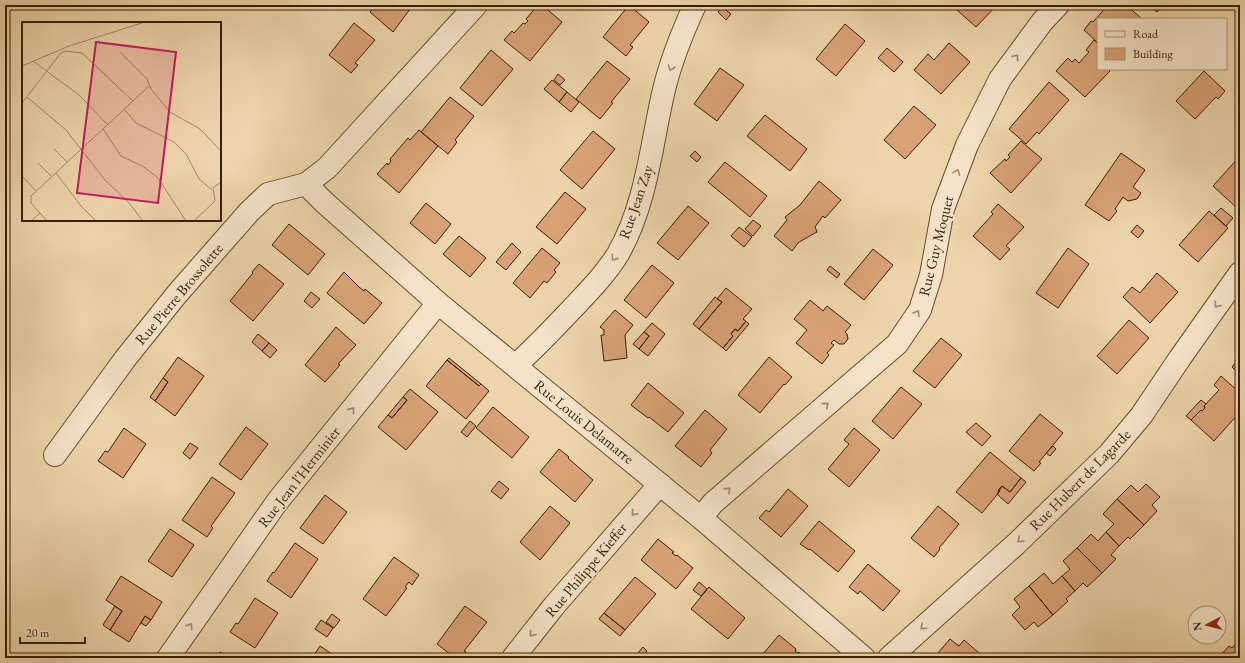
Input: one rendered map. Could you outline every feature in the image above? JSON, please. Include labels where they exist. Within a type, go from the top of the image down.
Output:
[{"type":"street","name":"Rue Pierre Brossolette","points":[[55,455],[125,359],[172,299],[249,212],[268,194],[306,184],[327,168],[476,5]]},
{"type":"street","name":"Rue Jean Zay","points":[[515,366],[532,351],[599,281],[618,253],[633,221],[650,167],[663,93],[683,31],[695,5]]},
{"type":"street","name":"Rue Guy Moquet","points":[[701,518],[714,504],[897,344],[920,310],[931,275],[943,209],[967,145],[1000,79],[1042,22],[1058,5]]},
{"type":"street","name":"Rue Louis Delamarre","points":[[306,184],[325,203],[438,303],[701,518],[864,658]]},
{"type":"street","name":"Rue Hubert de Lagarde","points":[[889,658],[1016,544],[1108,454],[1141,416],[1240,273]]},
{"type":"street","name":"Rue Jean l'Herminier","points":[[168,658],[277,502],[438,303]]},
{"type":"street","name":"Rue Philippe Kieffer","points":[[513,658],[554,606],[660,484]]},
{"type":"building","points":[[376,5],[413,5],[393,32],[370,12]]},
{"type":"building","points":[[538,5],[542,5],[562,22],[530,61],[504,40],[512,31],[514,33],[523,23],[525,24],[528,21],[526,19]]},
{"type":"building","points":[[629,5],[649,22],[630,45],[633,47],[626,56],[603,37]]},
{"type":"building","points":[[962,5],[1001,5],[998,8],[996,6],[976,27],[957,10]]},
{"type":"building","points":[[1108,5],[1126,5],[1141,18],[1097,18],[1097,42],[1084,30],[1091,21],[1093,22]]},
{"type":"building","points":[[1149,5],[1163,5],[1157,12]]},
{"type":"building","points":[[722,7],[731,14],[726,20],[718,12]]},
{"type":"building","points":[[354,23],[375,40],[355,63],[358,65],[351,73],[329,55]]},
{"type":"building","points":[[845,24],[865,41],[836,76],[816,59]]},
{"type":"building","points":[[1094,40],[1097,42],[1097,70],[1110,71],[1085,97],[1056,71],[1068,58],[1072,62],[1075,59],[1079,63],[1089,52],[1086,50]]},
{"type":"building","points":[[949,43],[970,62],[941,94],[914,70],[928,54],[934,60]]},
{"type":"building","points":[[887,48],[903,62],[894,72],[878,58]]},
{"type":"building","points":[[491,50],[513,69],[482,106],[460,88]]},
{"type":"building","points":[[607,61],[630,79],[611,102],[613,103],[600,119],[576,99]]},
{"type":"building","points":[[720,68],[744,85],[717,121],[694,104]]},
{"type":"building","points":[[1204,71],[1225,91],[1218,99],[1216,97],[1195,119],[1176,101]]},
{"type":"building","points":[[558,74],[565,80],[560,85],[554,80]]},
{"type":"building","points":[[552,80],[567,92],[559,102],[544,89]]},
{"type":"building","points":[[1049,82],[1069,100],[1039,134],[1037,132],[1026,144],[1009,129]]},
{"type":"building","points":[[567,92],[579,102],[571,112],[559,102]]},
{"type":"building","points":[[450,97],[474,116],[455,140],[457,142],[448,154],[421,132]]},
{"type":"building","points":[[914,106],[936,125],[905,159],[884,140]]},
{"type":"building","points":[[765,115],[807,149],[790,171],[747,136]]},
{"type":"building","points":[[419,130],[438,146],[399,193],[377,174],[387,163],[388,165],[391,161],[390,159],[408,138],[410,140]]},
{"type":"building","points":[[593,131],[615,149],[582,189],[560,170]]},
{"type":"building","points":[[1021,141],[1042,159],[1011,193],[990,173],[1005,159],[1006,161],[1010,157],[1008,155]]},
{"type":"building","points":[[695,151],[701,157],[697,162],[690,156]]},
{"type":"building","points":[[1121,153],[1145,170],[1133,187],[1141,193],[1137,199],[1128,201],[1123,197],[1115,209],[1117,211],[1109,221],[1085,205]]},
{"type":"building","points":[[1240,156],[1240,205],[1237,208],[1213,186]]},
{"type":"building","points":[[725,162],[767,196],[750,217],[708,182]]},
{"type":"building","points":[[819,181],[841,200],[825,218],[823,216],[815,227],[817,232],[799,242],[792,251],[774,236],[787,220],[785,217],[800,205]]},
{"type":"building","points":[[565,192],[586,209],[557,244],[536,227]]},
{"type":"building","points":[[426,203],[451,224],[435,244],[410,223]]},
{"type":"building","points":[[998,204],[1024,227],[1006,246],[1010,249],[1000,260],[973,236],[993,214],[991,212]]},
{"type":"building","points":[[688,206],[709,223],[678,260],[657,243]]},
{"type":"building","points":[[1221,208],[1233,218],[1226,226],[1214,215]]},
{"type":"building","points":[[1209,211],[1228,228],[1198,262],[1179,245]]},
{"type":"building","points":[[753,220],[761,226],[753,236],[745,229]]},
{"type":"building","points":[[289,224],[325,254],[308,275],[272,245]]},
{"type":"building","points":[[1137,225],[1144,231],[1138,238],[1131,232]]},
{"type":"building","points":[[739,227],[752,237],[744,247],[731,236]]},
{"type":"building","points":[[459,236],[486,258],[470,277],[443,254]]},
{"type":"building","points":[[512,243],[521,252],[506,270],[496,262]]},
{"type":"building","points":[[542,248],[560,263],[554,270],[556,272],[547,283],[544,281],[530,298],[513,283]]},
{"type":"building","points":[[1068,248],[1089,264],[1058,308],[1036,293]]},
{"type":"building","points":[[873,249],[893,265],[864,300],[844,284]]},
{"type":"building","points":[[259,264],[284,284],[253,321],[230,301]]},
{"type":"building","points":[[652,265],[674,283],[646,318],[624,300]]},
{"type":"building","points":[[830,266],[840,274],[837,278],[827,270]]},
{"type":"building","points":[[344,272],[359,287],[364,291],[365,289],[382,303],[364,324],[327,293]]},
{"type":"building","points":[[1157,273],[1178,292],[1150,323],[1123,297],[1132,287],[1140,293]]},
{"type":"building","points":[[726,288],[752,309],[743,319],[746,321],[738,331],[735,329],[731,334],[733,336],[723,348],[699,329],[722,302],[717,299]]},
{"type":"building","points":[[311,292],[320,299],[312,308],[304,301]]},
{"type":"building","points":[[715,297],[722,302],[699,329],[693,324]]},
{"type":"building","points":[[810,300],[823,311],[827,306],[851,325],[845,332],[848,339],[844,344],[839,344],[834,340],[831,343],[834,345],[827,353],[829,355],[822,364],[796,343],[807,330],[794,319]]},
{"type":"building","points":[[615,310],[633,325],[625,335],[627,358],[604,361],[601,335],[604,335],[604,330],[600,327]]},
{"type":"building","points":[[1129,320],[1149,338],[1117,374],[1097,356]]},
{"type":"building","points":[[746,321],[749,324],[726,351],[723,348],[733,336],[731,334],[735,329],[738,331]]},
{"type":"building","points":[[652,323],[665,334],[648,356],[639,349],[649,336],[644,332]]},
{"type":"building","points":[[336,327],[356,345],[338,364],[340,365],[325,382],[305,365]]},
{"type":"building","points":[[644,332],[649,336],[639,349],[633,344]]},
{"type":"building","points":[[258,334],[269,343],[262,351],[252,342]]},
{"type":"building","points":[[941,338],[962,355],[935,388],[913,371]]},
{"type":"building","points":[[269,343],[277,350],[270,358],[262,351]]},
{"type":"building","points":[[178,357],[204,376],[175,416],[155,401],[168,382],[163,378]]},
{"type":"building","points":[[769,357],[792,377],[785,385],[784,384],[760,413],[738,395]]},
{"type":"building","points":[[1240,357],[1240,375],[1232,367]]},
{"type":"building","points":[[449,358],[481,384],[479,386],[447,360]]},
{"type":"building","points":[[447,360],[479,386],[481,384],[489,391],[466,419],[426,386]]},
{"type":"building","points":[[1221,376],[1240,393],[1240,412],[1214,441],[1191,420],[1205,408],[1204,406],[1219,390],[1214,385]]},
{"type":"building","points":[[163,378],[168,382],[155,401],[150,397]]},
{"type":"building","points":[[648,383],[684,413],[668,432],[631,405]]},
{"type":"building","points":[[901,387],[922,404],[893,439],[872,421]]},
{"type":"building","points":[[410,389],[438,412],[406,450],[378,427],[388,415],[392,418],[407,400],[403,397]]},
{"type":"building","points":[[403,397],[407,400],[392,418],[388,415]]},
{"type":"building","points":[[1201,400],[1206,404],[1204,406],[1205,408],[1191,420],[1186,416]]},
{"type":"building","points":[[493,407],[529,437],[512,458],[476,428]]},
{"type":"building","points":[[705,410],[727,429],[710,450],[712,453],[701,467],[675,446]]},
{"type":"building","points":[[1040,414],[1063,433],[1039,462],[1041,463],[1034,471],[1009,451]]},
{"type":"building","points":[[470,421],[476,426],[467,437],[461,432]]},
{"type":"building","points":[[976,423],[991,436],[982,446],[966,432]]},
{"type":"building","points":[[246,427],[268,444],[241,480],[219,464]]},
{"type":"building","points":[[124,428],[146,444],[123,478],[98,461],[105,451],[108,452]]},
{"type":"building","points":[[854,428],[880,450],[849,487],[828,469],[849,444],[844,440]]},
{"type":"building","points":[[190,443],[198,448],[190,459],[183,453]]},
{"type":"building","points":[[1053,446],[1056,449],[1050,456],[1046,453]]},
{"type":"building","points":[[559,449],[593,480],[575,502],[540,472]]},
{"type":"building","points":[[990,452],[1021,478],[1010,492],[1002,486],[998,490],[1000,491],[982,513],[956,492]]},
{"type":"building","points":[[212,477],[235,493],[211,526],[213,528],[207,537],[182,520]]},
{"type":"building","points":[[1021,478],[1026,482],[1008,504],[997,494],[1002,486],[1010,492]]},
{"type":"building","points":[[499,481],[509,489],[501,499],[491,491]]},
{"type":"building","points":[[1146,484],[1160,497],[1152,505],[1157,511],[1144,525],[1117,499],[1131,485],[1138,492]]},
{"type":"building","points":[[788,489],[808,506],[781,537],[759,518],[766,510],[769,512]]},
{"type":"building","points":[[325,495],[347,512],[323,544],[300,528]]},
{"type":"building","points":[[1117,499],[1144,525],[1130,539],[1128,537],[1119,546],[1106,532],[1114,524],[1103,514]]},
{"type":"building","points":[[550,506],[570,523],[540,560],[520,542]]},
{"type":"building","points":[[938,506],[959,524],[939,548],[940,549],[934,557],[911,538]]},
{"type":"building","points":[[819,521],[855,551],[838,572],[810,549],[809,550],[800,544]]},
{"type":"building","points":[[170,529],[194,545],[172,577],[148,561]]},
{"type":"building","points":[[1106,532],[1119,546],[1111,555],[1116,559],[1102,573],[1077,548],[1091,534],[1098,541]]},
{"type":"building","points":[[658,539],[674,552],[672,553],[676,556],[677,555],[693,568],[676,589],[641,560]]},
{"type":"building","points":[[295,543],[318,559],[291,598],[267,581]]},
{"type":"building","points":[[1077,548],[1102,573],[1087,587],[1083,583],[1075,591],[1062,576],[1070,569],[1063,561]]},
{"type":"building","points":[[394,557],[419,575],[412,585],[409,582],[405,587],[407,588],[386,616],[363,599]]},
{"type":"building","points":[[868,564],[900,591],[883,611],[860,591],[858,594],[849,587]]},
{"type":"building","points":[[1044,573],[1053,584],[1062,576],[1075,591],[1066,599],[1068,601],[1053,615],[1029,586]]},
{"type":"building","points":[[121,576],[162,602],[151,620],[145,616],[129,642],[110,630],[122,611],[106,600]]},
{"type":"building","points":[[635,577],[656,594],[625,630],[604,613]]},
{"type":"building","points":[[699,582],[707,589],[701,596],[693,590]]},
{"type":"building","points":[[1029,586],[1053,615],[1038,627],[1034,622],[1025,630],[1012,615],[1020,607],[1014,599]]},
{"type":"building","points":[[709,587],[745,618],[728,639],[691,609]]},
{"type":"building","points":[[255,598],[278,613],[255,648],[230,632],[236,623],[238,624]]},
{"type":"building","points":[[115,606],[122,611],[110,630],[103,625]]},
{"type":"building","points":[[465,606],[487,622],[464,651],[466,652],[461,658],[455,658],[437,644]]},
{"type":"building","points":[[604,613],[625,630],[620,636],[599,619]]},
{"type":"building","points":[[332,614],[340,620],[334,628],[326,622]]},
{"type":"building","points":[[145,616],[151,620],[146,626],[141,623]]},
{"type":"building","points":[[321,620],[333,628],[327,637],[315,629]]},
{"type":"building","points":[[779,635],[796,649],[795,651],[798,653],[799,652],[806,658],[767,658],[763,654]]},
{"type":"building","points":[[950,639],[959,646],[964,640],[979,653],[975,658],[942,658],[937,654]]},
{"type":"building","points":[[1239,640],[1240,658],[1218,658],[1229,646],[1232,648]]},
{"type":"building","points":[[320,646],[338,658],[312,658]]},
{"type":"building","points":[[643,647],[647,651],[643,657],[638,653]]},
{"type":"building","points":[[220,652],[231,658],[216,658]]}]
